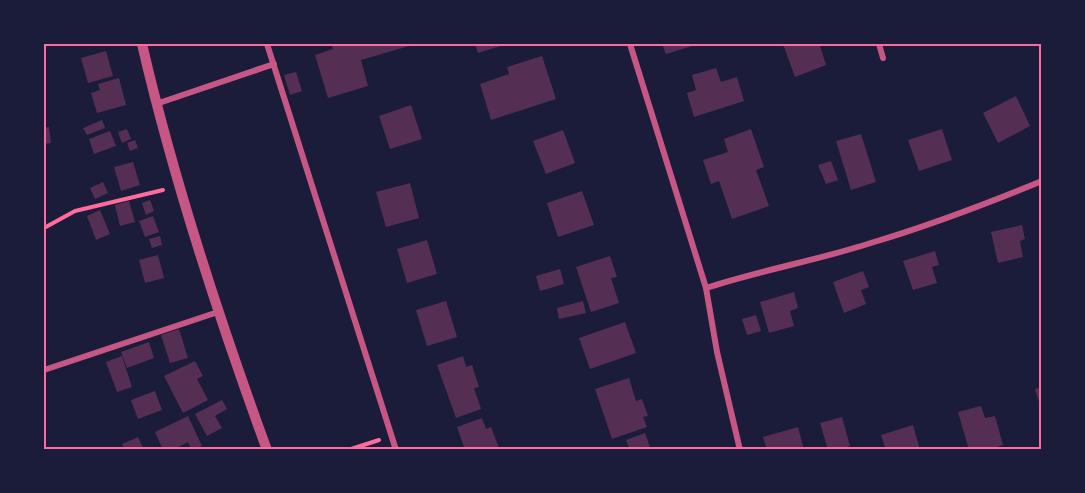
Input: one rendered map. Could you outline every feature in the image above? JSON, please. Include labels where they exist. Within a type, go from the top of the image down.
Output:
[{"type":"street","points":[[142,44],[178,186],[218,312],[267,450]]},
{"type":"street","points":[[267,44],[396,450]]},
{"type":"street","points":[[630,44],[706,288],[717,352],[740,450]]},
{"type":"street","points":[[879,44],[883,58]]},
{"type":"street","points":[[156,104],[274,64]]},
{"type":"street","points":[[706,288],[739,277],[872,243],[961,214],[1041,181]]},
{"type":"street","points":[[44,370],[218,312]]},
{"type":"path","points":[[44,228],[75,211],[178,186]]},
{"type":"path","points":[[348,450],[392,436]]},
{"type":"building","points":[[331,44],[416,44],[361,60],[368,86],[328,98],[315,55],[333,49]]},
{"type":"building","points":[[475,44],[507,44],[478,53]]},
{"type":"building","points":[[662,44],[699,44],[666,54]]},
{"type":"building","points":[[783,44],[826,44],[820,46],[826,65],[795,77]]},
{"type":"building","points":[[106,51],[113,76],[88,83],[81,58]]},
{"type":"building","points":[[542,56],[556,99],[491,120],[480,84],[509,74],[507,67]]},
{"type":"building","points":[[716,68],[721,82],[737,77],[744,101],[694,117],[687,93],[696,90],[692,75]]},
{"type":"building","points":[[296,72],[302,91],[290,95],[284,75]]},
{"type":"building","points":[[119,78],[126,105],[97,113],[91,93],[100,90],[98,84]]},
{"type":"building","points":[[1016,96],[1030,126],[998,143],[983,113]]},
{"type":"building","points":[[411,105],[422,139],[390,149],[379,116]]},
{"type":"building","points":[[102,120],[105,128],[87,135],[83,128]]},
{"type":"building","points":[[49,127],[51,143],[44,144],[44,128]]},
{"type":"building","points":[[127,129],[131,139],[122,143],[118,132]]},
{"type":"building","points":[[751,129],[764,167],[756,170],[769,206],[732,219],[719,181],[711,184],[703,160],[728,152],[724,139]]},
{"type":"building","points":[[942,129],[952,160],[919,171],[908,140]]},
{"type":"building","points":[[563,130],[575,163],[546,174],[533,141]]},
{"type":"building","points":[[110,131],[116,146],[94,154],[89,139]]},
{"type":"building","points":[[861,134],[876,182],[851,190],[836,141]]},
{"type":"building","points":[[135,140],[138,148],[130,151],[127,143]]},
{"type":"building","points":[[831,161],[838,180],[826,184],[818,165]]},
{"type":"building","points":[[133,162],[140,185],[121,191],[114,167]]},
{"type":"building","points":[[103,182],[108,193],[95,199],[90,188]]},
{"type":"building","points":[[410,183],[419,218],[386,227],[376,192]]},
{"type":"building","points":[[582,191],[594,225],[558,237],[547,203]]},
{"type":"building","points":[[150,200],[154,211],[146,215],[142,203]]},
{"type":"building","points":[[129,201],[135,222],[120,226],[115,205]]},
{"type":"building","points":[[100,210],[110,234],[96,240],[87,216]]},
{"type":"building","points":[[153,216],[159,232],[145,237],[139,221]]},
{"type":"building","points":[[1022,225],[1025,239],[1020,241],[1023,257],[998,263],[991,232]]},
{"type":"building","points":[[160,236],[162,245],[152,248],[149,239]]},
{"type":"building","points":[[427,240],[437,274],[407,283],[397,249]]},
{"type":"building","points":[[935,251],[939,265],[932,267],[937,283],[913,290],[903,261]]},
{"type":"building","points":[[158,255],[164,278],[145,283],[139,260]]},
{"type":"building","points":[[610,256],[617,277],[611,278],[619,303],[591,312],[576,267]]},
{"type":"building","points":[[560,269],[564,284],[540,291],[536,276]]},
{"type":"building","points":[[863,271],[869,287],[861,290],[866,304],[844,313],[833,282]]},
{"type":"building","points":[[794,292],[798,308],[790,311],[794,326],[769,333],[760,302]]},
{"type":"building","points":[[446,301],[457,337],[427,346],[416,310]]},
{"type":"building","points":[[583,301],[586,313],[559,319],[557,308]]},
{"type":"building","points":[[756,315],[761,331],[747,335],[742,319]]},
{"type":"building","points":[[625,322],[636,353],[590,369],[579,338]]},
{"type":"building","points":[[179,329],[188,358],[170,363],[161,335]]},
{"type":"building","points":[[149,342],[154,358],[127,368],[121,352]]},
{"type":"building","points":[[122,356],[132,387],[117,392],[106,362]]},
{"type":"building","points":[[463,356],[466,367],[472,365],[479,387],[474,388],[481,409],[456,418],[437,365]]},
{"type":"building","points":[[195,361],[203,376],[197,379],[208,400],[183,413],[164,376]]},
{"type":"building","points":[[629,378],[636,401],[642,399],[648,416],[643,417],[647,427],[612,439],[595,389]]},
{"type":"building","points":[[1042,387],[1042,408],[1041,408],[1035,389]]},
{"type":"building","points":[[155,391],[162,410],[138,419],[131,400]]},
{"type":"building","points":[[222,400],[227,409],[215,416],[222,428],[207,436],[195,414]]},
{"type":"building","points":[[981,406],[985,418],[995,416],[1003,445],[988,450],[969,450],[958,412]]},
{"type":"building","points":[[188,416],[202,446],[191,450],[188,442],[173,450],[163,450],[155,432]]},
{"type":"building","points":[[842,417],[850,446],[828,450],[820,423]]},
{"type":"building","points":[[482,418],[486,429],[491,427],[499,448],[465,450],[457,427]]},
{"type":"building","points":[[913,425],[920,450],[886,450],[881,435]]},
{"type":"building","points":[[798,427],[804,450],[767,450],[763,437]]},
{"type":"building","points":[[645,433],[651,450],[630,450],[626,440]]},
{"type":"building","points":[[138,437],[144,450],[125,450],[122,444]]}]
